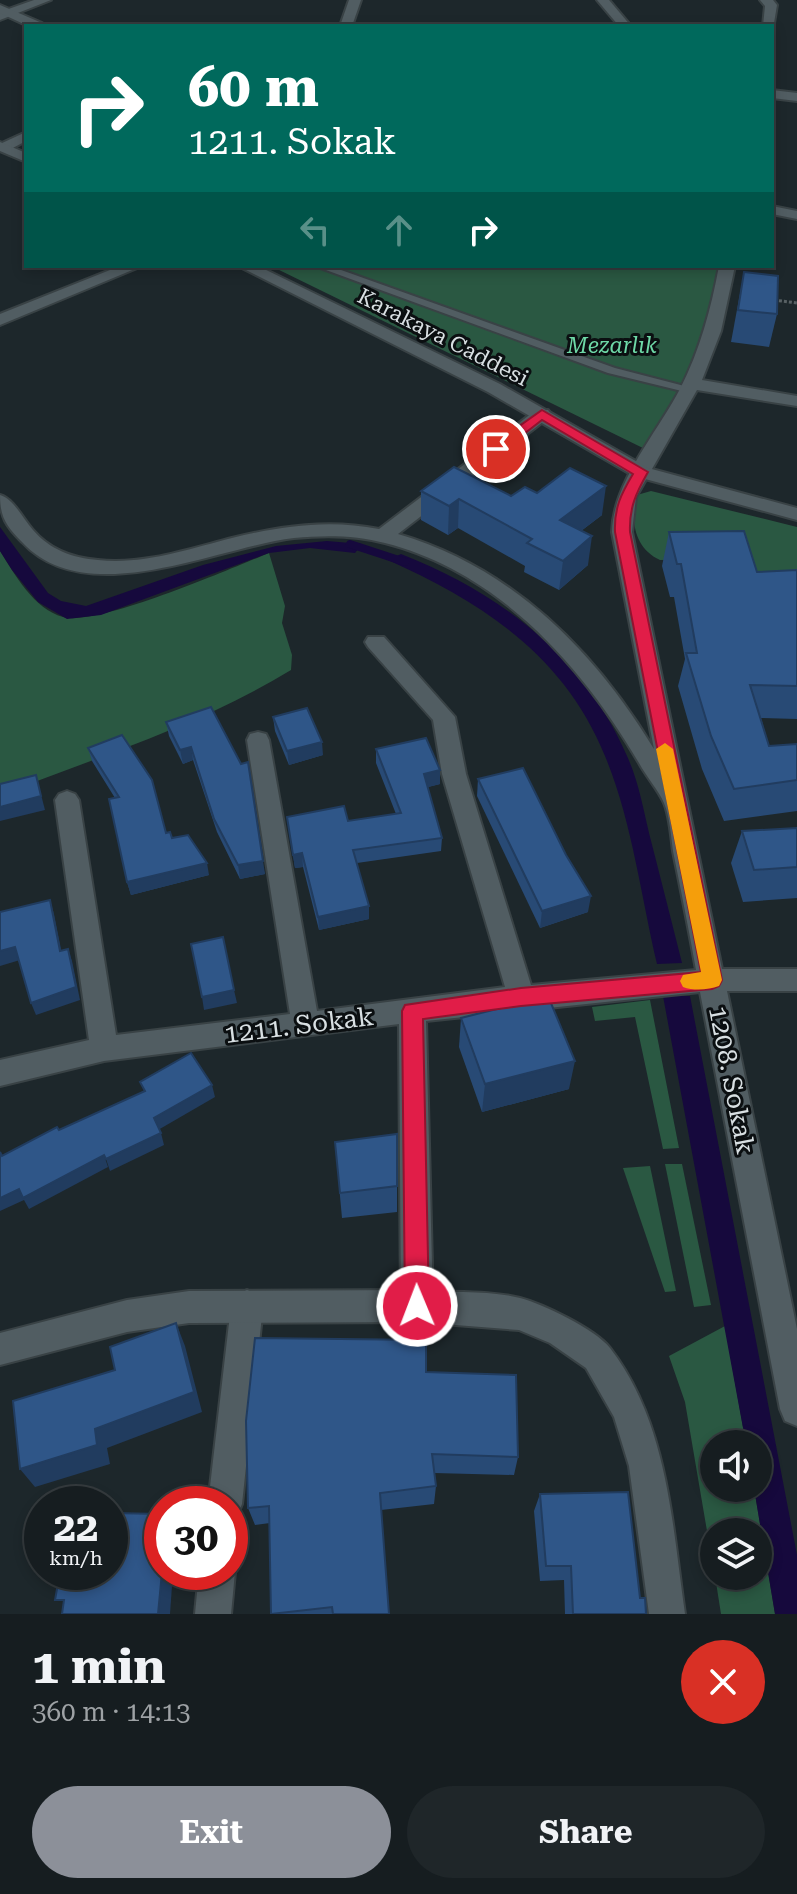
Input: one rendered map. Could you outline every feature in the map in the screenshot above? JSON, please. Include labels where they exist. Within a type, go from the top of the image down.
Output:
[{"type":"street","points":[[3,13],[45,0]]},
{"type":"street","points":[[347,24],[355,0]]},
{"type":"street","points":[[603,0],[623,24]]},
{"type":"street","points":[[766,0],[771,5],[769,24]]},
{"type":"street","points":[[3,13],[33,24]]},
{"type":"street","points":[[774,94],[797,97]]},
{"type":"street","points":[[2,146],[24,137]]},
{"type":"street","points":[[2,146],[24,157]]},
{"type":"street","points":[[774,210],[797,215]]},
{"type":"street","points":[[0,320],[129,268]]},
{"type":"street","name":"Karakaya Caddesi","points":[[252,268],[542,414],[641,472],[797,514]]},
{"type":"street","name":"1208. Sokak","points":[[727,268],[715,330],[692,387],[626,497],[622,532],[797,1409]]},
{"type":"street","points":[[692,387],[797,401]]},
{"type":"street","points":[[382,536],[542,414]]},
{"type":"street","points":[[0,501],[35,545],[58,558],[88,566],[142,565],[292,532],[352,532],[382,536],[420,548],[468,570],[520,608],[569,650],[599,683],[677,805]]},
{"type":"street","points":[[376,642],[444,717],[454,774],[521,997]]},
{"type":"street","points":[[258,740],[305,1023]]},
{"type":"street","points":[[67,800],[104,1049]]},
{"type":"street","name":"1211. Sokak","points":[[0,1073],[104,1049],[521,997],[712,980],[797,980]]},
{"type":"street","points":[[412,1011],[417,1306]]},
{"type":"street","points":[[227,1486],[247,1306]]},
{"type":"street","points":[[0,1349],[127,1316],[189,1307],[417,1306],[520,1314],[561,1332],[597,1357],[628,1410],[646,1466],[667,1614]]},
{"type":"street","points":[[213,1614],[215,1590]]},
{"type":"lane","points":[[326,268],[612,371],[692,387]]},
{"type":"path","points":[[723,292],[797,303]]},
{"type":"green space","name":"Mezarlık","points":[[275,268],[719,268],[706,334],[696,359],[647,450]]},
{"type":"green space","points":[[651,491],[797,527],[797,601],[738,559],[660,560],[651,555],[639,541],[634,514],[637,495]]},
{"type":"green space","points":[[0,551],[26,590],[43,607],[63,617],[80,618],[165,594],[269,553],[285,606],[282,623],[292,655],[291,670],[185,724],[0,795]]},
{"type":"green space","points":[[650,1000],[679,1148],[663,1149],[635,1017],[595,1021],[592,1007]]},
{"type":"green space","points":[[665,1164],[682,1164],[711,1305],[694,1307]]},
{"type":"green space","points":[[650,1166],[676,1291],[665,1292],[623,1168]]},
{"type":"green space","points":[[725,1326],[744,1430],[700,1430],[700,1490],[685,1402],[669,1356]]},
{"type":"green space","points":[[702,1502],[756,1502],[759,1518],[705,1518]]},
{"type":"green space","points":[[717,1590],[771,1590],[775,1614],[721,1614]]},
{"type":"shaded area","points":[[0,527],[48,593],[61,601],[86,606],[203,565],[276,546],[327,541],[362,544],[355,553],[310,548],[269,553],[101,615],[67,619],[38,602],[12,570],[0,551]]},
{"type":"shaded area","points":[[401,554],[472,588],[535,632],[563,658],[609,720],[634,774],[682,963],[657,964],[629,832],[614,781],[588,720],[567,689],[517,636],[488,614],[388,560]]},
{"type":"shaded area","points":[[663,996],[690,996],[797,1555],[797,1614],[775,1614],[771,1590],[772,1518],[759,1518],[756,1502],[772,1502],[772,1430],[743,1430]]},
{"type":"building","points":[[744,272],[778,276],[777,314],[738,310]]},
{"type":"building","points":[[454,467],[511,496],[525,487],[537,493],[570,468],[606,486],[560,520],[592,536],[563,561],[527,543],[532,539],[459,499],[449,506],[421,491]]},
{"type":"building","points":[[744,531],[757,572],[797,570],[797,686],[750,685],[769,746],[797,744],[797,780],[734,789],[711,736],[686,653],[697,653],[681,564],[677,564],[669,532]]},
{"type":"building","points":[[211,707],[241,764],[248,762],[263,861],[238,865],[214,819],[191,747],[180,750],[166,722]]},
{"type":"building","points":[[307,708],[322,742],[287,751],[273,717]]},
{"type":"building","points":[[122,735],[152,780],[166,833],[170,832],[172,838],[188,835],[207,863],[127,882],[109,799],[119,797],[88,748]]},
{"type":"building","points":[[426,738],[440,770],[424,774],[442,838],[353,850],[369,906],[318,917],[302,853],[293,855],[287,817],[344,806],[348,821],[401,813],[376,749]]},
{"type":"building","points":[[523,768],[566,855],[591,896],[542,911],[478,779]]},
{"type":"building","points":[[36,775],[41,796],[0,807],[0,784]]},
{"type":"building","points":[[797,828],[797,867],[754,870],[742,831]]},
{"type":"building","points":[[50,900],[60,951],[68,949],[76,987],[31,1003],[15,947],[0,951],[0,912]]},
{"type":"building","points":[[223,937],[234,990],[202,997],[191,944]]},
{"type":"building","points":[[548,996],[575,1061],[485,1084],[461,1018]]},
{"type":"building","points":[[191,1053],[212,1085],[154,1118],[161,1133],[106,1159],[104,1155],[23,1198],[19,1189],[0,1198],[0,1152],[2,1156],[57,1127],[59,1130],[145,1091],[140,1082]]},
{"type":"building","points":[[397,1134],[397,1186],[340,1193],[335,1142]]},
{"type":"building","points":[[176,1323],[194,1392],[95,1429],[97,1445],[20,1469],[13,1401],[115,1370],[110,1347]]},
{"type":"building","points":[[255,1338],[426,1340],[426,1372],[516,1375],[518,1457],[432,1454],[436,1486],[380,1493],[389,1614],[333,1614],[332,1607],[271,1614],[269,1506],[248,1508],[246,1421]]},
{"type":"building","points":[[628,1492],[640,1598],[645,1598],[646,1614],[573,1614],[571,1566],[546,1566],[540,1494]]},
{"type":"building","points":[[128,1513],[144,1514],[144,1590],[160,1590],[158,1614],[62,1614],[64,1600],[55,1600],[57,1590],[128,1590]]},
{"type":"waterway","points":[[350,544],[405,562]]},
{"type":"slow traffic","points":[[665,749],[712,980],[690,981]]},
{"type":"route","points":[[417,1306],[412,1011],[521,997],[712,980],[622,532],[626,497],[641,472],[542,414],[496,449]]}]
